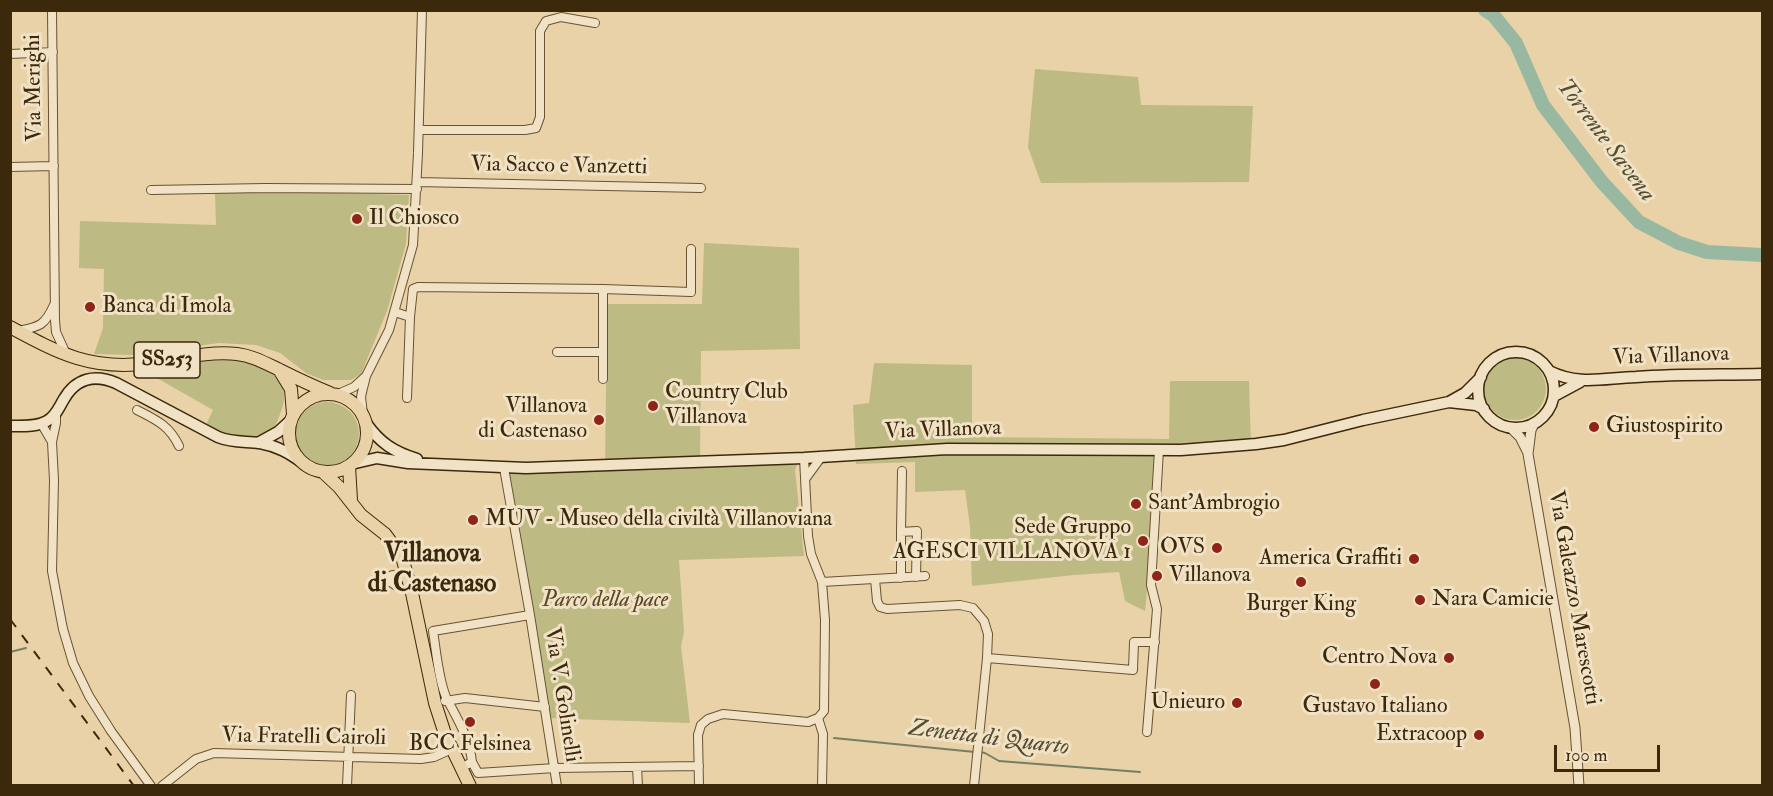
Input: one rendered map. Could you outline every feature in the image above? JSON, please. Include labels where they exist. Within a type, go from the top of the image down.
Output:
[{"type":"main road","name":"SS253","points":[[14,329],[93,364],[117,365],[212,353],[234,354],[263,361],[280,371],[348,399],[364,418]]},
{"type":"main road","points":[[1513,352],[1534,356],[1549,371],[1554,396],[1547,412],[1534,424],[1522,428],[1511,428],[1500,424],[1491,418],[1479,399],[1481,377],[1493,360],[1503,355],[1513,352]]},
{"type":"main road","points":[[280,371],[291,389],[294,407],[289,440],[303,463]]},
{"type":"main road","name":"Via Villanova","points":[[1549,371],[1571,380],[1582,381],[1635,377],[1762,374]]},
{"type":"main road","name":"Via Villanova","points":[[350,465],[377,458],[408,463],[504,468],[804,458],[992,447],[1181,450],[1266,443],[1449,402],[1465,393],[1481,377]]},
{"type":"main road","points":[[10,426],[41,423],[50,419],[69,391],[78,383],[93,378],[107,379],[218,438],[235,442],[258,443],[281,449],[312,469],[332,472],[350,465],[363,450],[366,441],[364,418]]},
{"type":"main road","name":"Via Villanova","points":[[1554,396],[1582,381]]},
{"type":"main road","points":[[258,443],[278,432],[308,398],[334,394]]},
{"type":"main road","name":"Via Villanova","points":[[1449,402],[1476,405],[1484,409]]},
{"type":"main road","name":"Via Villanova","points":[[364,418],[374,435],[388,448],[435,463]]},
{"type":"main road","points":[[350,465],[351,504]]},
{"type":"main road","points":[[323,472],[339,487],[361,515],[385,534],[402,557],[403,577],[441,702],[452,749],[467,765],[470,786]]},
{"type":"street","name":"Via Merighi","points":[[52,10],[56,332],[66,354]]},
{"type":"street","points":[[364,418],[361,397],[366,376],[380,351],[395,312],[413,245],[422,10]]},
{"type":"street","points":[[418,130],[525,130],[536,128],[540,117],[540,31],[546,21],[561,17],[595,22]]},
{"type":"street","points":[[10,54],[53,52]]},
{"type":"street","name":"Via Merighi","points":[[10,167],[54,166]]},
{"type":"street","name":"Via Sacco e Vanzetti","points":[[151,190],[417,186],[701,188]]},
{"type":"street","points":[[407,398],[413,289],[418,287],[691,292],[692,249]]},
{"type":"street","points":[[603,289],[603,379]]},
{"type":"street","points":[[14,329],[33,329],[43,324],[55,303]]},
{"type":"street","points":[[395,312],[410,317]]},
{"type":"street","points":[[557,352],[603,352]]},
{"type":"street","points":[[334,394],[354,387],[366,376]]},
{"type":"street","points":[[153,419],[159,406]]},
{"type":"street","points":[[137,410],[173,433],[179,446]]},
{"type":"street","points":[[56,412],[57,423],[52,442],[54,480],[52,571],[69,649],[80,680],[100,715],[151,786]]},
{"type":"street","points":[[41,423],[52,442]]},
{"type":"street","name":"Via Galeazzo Marescotti","points":[[1528,454],[1534,424]]},
{"type":"street","name":"Via Galeazzo Marescotti","points":[[1511,428],[1520,437],[1528,454],[1575,728],[1580,786]]},
{"type":"street","points":[[1147,732],[1157,609],[1150,585],[1158,450]]},
{"type":"street","points":[[806,479],[822,456]]},
{"type":"street","points":[[699,786],[698,735],[701,725],[708,719],[723,714],[808,722],[818,718],[824,711],[825,620],[822,582],[811,554],[808,536],[804,458]]},
{"type":"street","name":"Via V. Golinelli","points":[[504,468],[557,786]]},
{"type":"street","points":[[901,578],[902,471]]},
{"type":"street","points":[[822,582],[920,577],[917,531],[902,532]]},
{"type":"street","points":[[875,579],[880,608],[960,605],[973,608],[984,621],[988,634],[987,658],[974,786]]},
{"type":"street","points":[[530,615],[433,631],[441,702],[463,731],[467,765],[478,773],[555,768],[699,766]]},
{"type":"street","points":[[987,658],[1133,670],[1134,642],[1155,642]]},
{"type":"street","points":[[347,786],[351,694]]},
{"type":"street","points":[[441,702],[465,698],[545,707]]},
{"type":"street","points":[[818,718],[823,734],[822,786]]},
{"type":"street","name":"Via Fratelli Cairoli","points":[[162,786],[196,759],[214,753],[421,759],[435,757],[452,749]]},
{"type":"street","points":[[637,767],[638,786]]},
{"type":"green space","points":[[1035,69],[1138,77],[1141,105],[1253,106],[1249,182],[1041,183],[1028,147]]},
{"type":"green space","points":[[306,192],[409,195],[406,244],[387,311],[361,374],[351,380],[323,380],[306,373],[280,353],[256,345],[219,343],[134,355],[94,354],[103,328],[104,269],[79,268],[80,221],[216,225],[215,193]]},
{"type":"green space","name":"Parco della pace","points":[[704,243],[799,248],[800,349],[701,351],[700,461],[799,459],[795,470],[804,556],[679,560],[684,632],[681,646],[690,723],[542,718],[505,469],[605,469],[607,304],[702,304]]},
{"type":"green space","points":[[1509,358],[1521,358],[1537,367],[1544,377],[1546,389],[1544,401],[1537,411],[1521,420],[1509,420],[1498,415],[1489,406],[1484,395],[1484,383],[1489,372],[1498,363]]},
{"type":"green space","points":[[229,360],[263,368],[280,381],[284,390],[284,401],[276,424],[267,433],[241,437],[213,429],[206,425],[213,410],[148,373],[150,369],[198,361]]},
{"type":"green space","points":[[874,363],[972,365],[972,437],[1169,439],[1170,381],[1249,381],[1251,445],[1160,452],[1145,611],[1125,601],[1119,572],[972,586],[970,526],[965,490],[915,492],[915,462],[856,464],[853,405],[869,403]]},
{"type":"green space","points":[[327,402],[345,408],[353,416],[359,434],[353,452],[345,460],[327,466],[309,460],[301,452],[295,434],[301,416],[309,408]]},
{"type":"waterway","name":"Torrente Savena","points":[[1485,10],[1494,16],[1516,43],[1543,105],[1602,182],[1639,222],[1679,243],[1707,252],[1762,255]]},
{"type":"waterway","name":"Zenetta di Quarto","points":[[10,652],[26,648]]},
{"type":"waterway","name":"Zenetta di Quarto","points":[[834,738],[975,752]]},
{"type":"waterway","name":"Zenetta di Quarto","points":[[980,752],[999,761],[1140,772]]},
{"type":"railway","points":[[10,619],[134,786]]},
{"type":"place","name":"Il Chiosco","points":[[357,219]]},
{"type":"place","name":"Banca di Imola","points":[[90,307]]},
{"type":"place","name":"Country Club Villanova","points":[[653,406]]},
{"type":"place","name":"Villanova di Castenaso","points":[[599,420]]},
{"type":"place","name":"Giustospirito","points":[[1594,427]]},
{"type":"place","name":"Sant'Ambrogio","points":[[1136,504]]},
{"type":"place","name":"MUV - Museo della civiltà Villanoviana","points":[[473,520]]},
{"type":"place","name":"Sede Gruppo AGESCI VILLANOVA 1","points":[[1143,541]]},
{"type":"place","name":"OVS","points":[[1217,548]]},
{"type":"place","name":"America Graffiti","points":[[1414,559]]},
{"type":"place","name":"Villanova","points":[[1157,576]]},
{"type":"place","name":"Burger King","points":[[1301,582]]},
{"type":"place","name":"Nara Camicie","points":[[1420,600]]},
{"type":"place","name":"Centro Nova","points":[[1449,658]]},
{"type":"place","name":"Gustavo Italiano","points":[[1375,684]]},
{"type":"place","name":"Unieuro","points":[[1237,703]]},
{"type":"place","name":"BCC Felsinea","points":[[470,722]]},
{"type":"place","name":"Extracoop","points":[[1479,735]]},
{"type":"district","name":"Villanova di Castenaso","points":[[432,570]]}]
